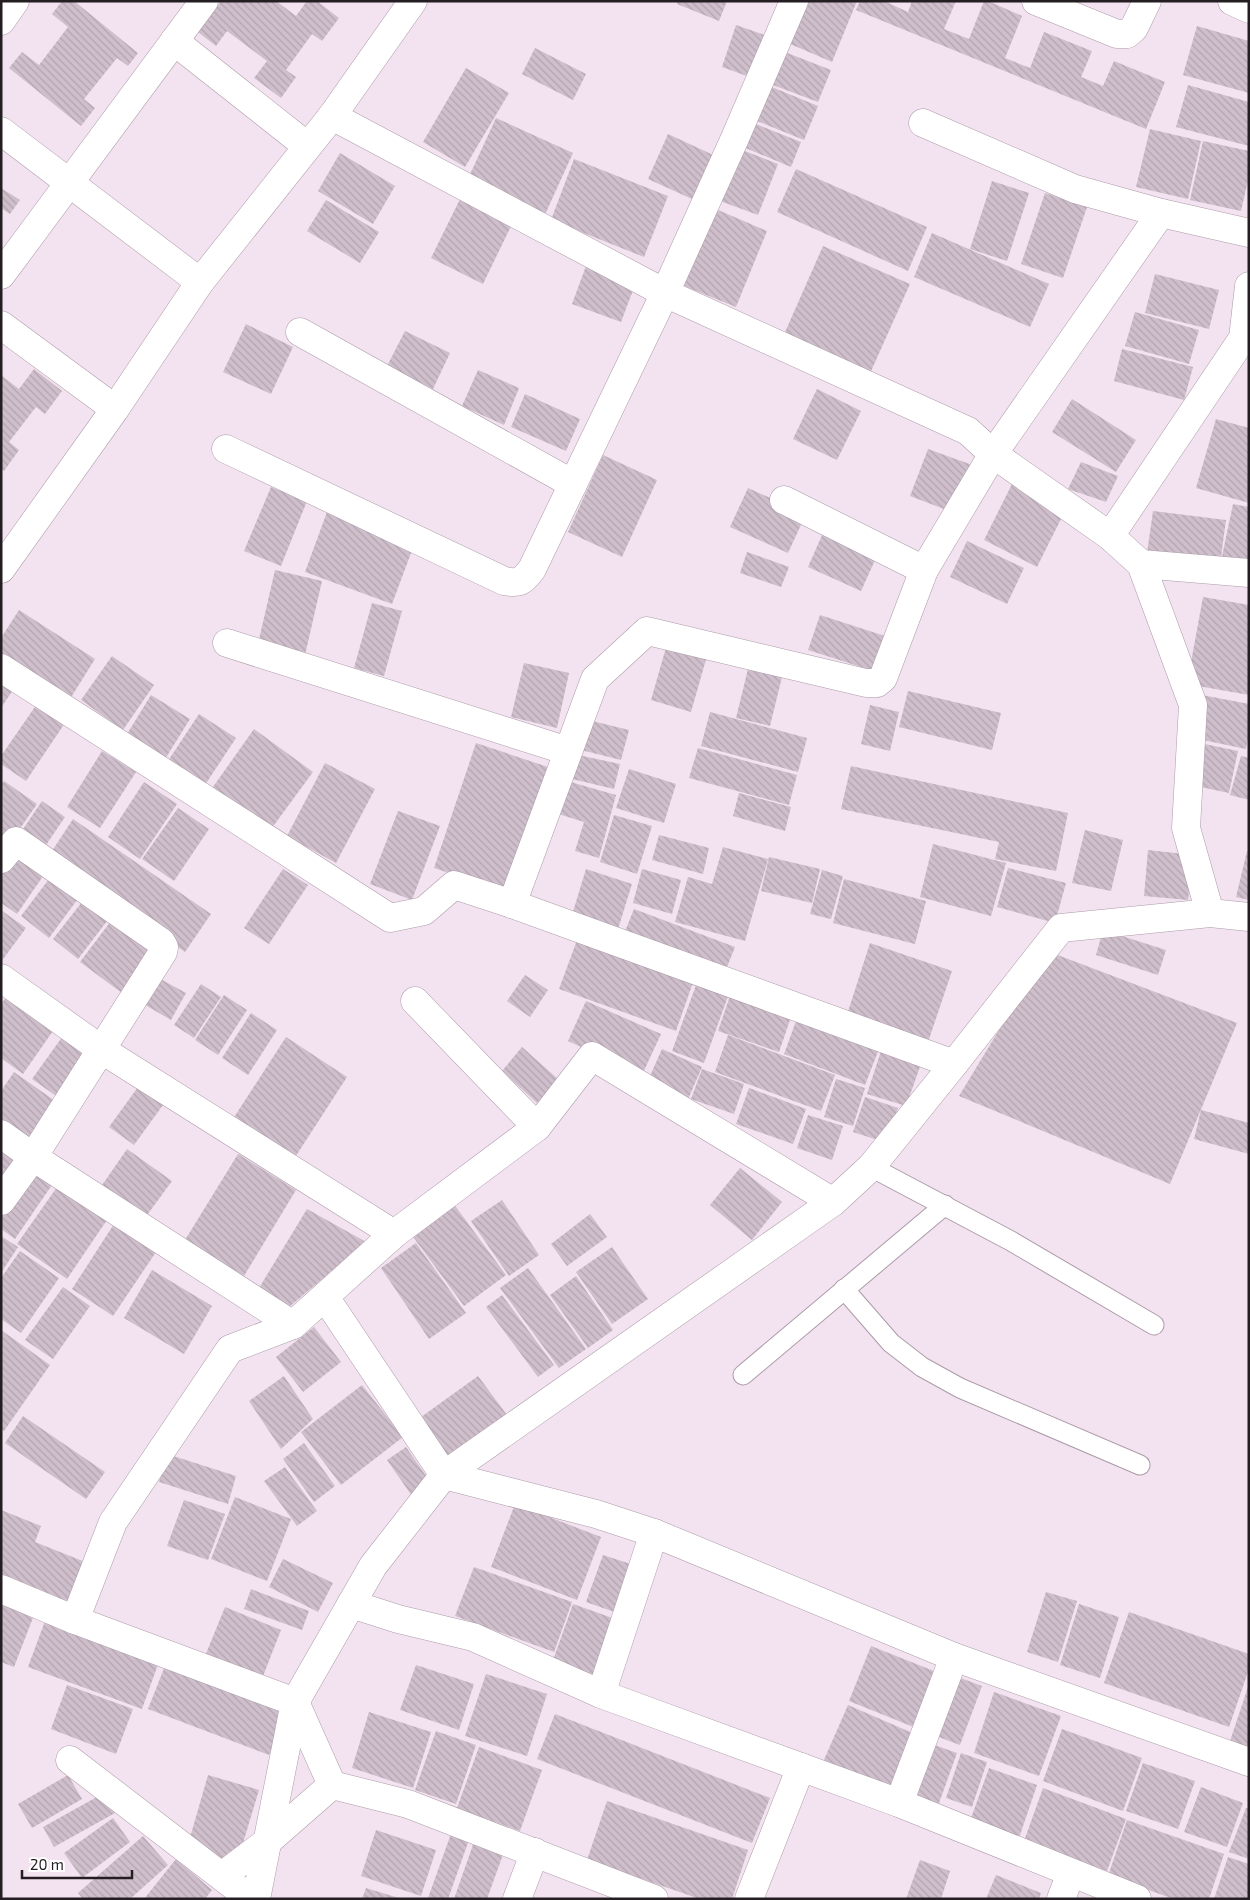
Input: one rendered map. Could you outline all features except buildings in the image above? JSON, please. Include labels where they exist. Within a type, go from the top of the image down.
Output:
[{"type":"street","points":[[1,21],[15,1]]},
{"type":"street","points":[[1,275],[204,1]]},
{"type":"street","points":[[1,569],[115,409],[200,282],[332,116],[413,1]]},
{"type":"street","points":[[226,449],[504,581],[515,583],[524,579],[532,569],[665,293],[794,1]]},
{"type":"street","points":[[1036,1],[1117,34],[1126,34],[1134,28],[1147,1]]},
{"type":"street","points":[[1232,1],[1249,9]]},
{"type":"street","points":[[174,41],[307,146]]},
{"type":"street","points":[[332,116],[665,293],[968,431],[993,454],[1110,536],[1141,564],[1193,705],[1186,828],[1210,913]]},
{"type":"street","points":[[923,123],[1075,188],[1161,212],[1249,233]]},
{"type":"street","points":[[1,131],[200,282]]},
{"type":"street","points":[[512,904],[595,679],[647,632],[866,683],[877,683],[883,678],[924,570],[993,454],[1161,212]]},
{"type":"street","points":[[1110,536],[1242,338],[1249,286]]},
{"type":"street","points":[[1,325],[115,409]]},
{"type":"street","points":[[300,332],[573,484]]},
{"type":"street","points":[[784,500],[924,570]]},
{"type":"street","points":[[1141,564],[1249,573]]},
{"type":"street","points":[[227,643],[568,751]]},
{"type":"street","points":[[1,668],[390,918],[424,911],[454,885],[512,904],[954,1064]]},
{"type":"street","points":[[1,859],[16,841],[161,942],[164,947],[164,952],[102,1050],[33,1157],[1,1201]]},
{"type":"street","points":[[256,1899],[295,1702],[373,1566],[444,1475],[833,1202],[871,1167],[1061,928],[1210,913],[1249,916]]},
{"type":"street","points":[[1,978],[102,1050],[394,1234]]},
{"type":"street","points":[[415,1001],[537,1127]]},
{"type":"street","points":[[75,1620],[113,1522],[230,1349],[293,1325],[394,1234],[537,1127],[592,1056],[833,1202]]},
{"type":"street","points":[[1,1134],[33,1157],[293,1325]]},
{"type":"street","points":[[325,1297],[444,1475],[596,1514],[654,1533],[954,1657],[1249,1762]]},
{"type":"street","points":[[601,1694],[654,1533]]},
{"type":"street","points":[[1,1589],[75,1620],[295,1702],[332,1785]]},
{"type":"street","points":[[351,1604],[398,1619],[473,1637],[601,1694],[899,1802],[1137,1899]]},
{"type":"street","points":[[899,1802],[954,1657]]},
{"type":"street","points":[[70,1760],[251,1899]]},
{"type":"street","points":[[749,1899],[801,1767]]},
{"type":"street","points":[[222,1876],[268,1841],[332,1785]]},
{"type":"street","points":[[332,1785],[408,1804],[652,1898]]},
{"type":"street","points":[[517,1899],[535,1852]]},
{"type":"street","points":[[1061,1899],[1071,1873]]},
{"type":"lane","points":[[871,1167],[1011,1241],[1154,1325]]},
{"type":"lane","points":[[742,1375],[944,1205]]},
{"type":"lane","points":[[844,1289],[891,1343],[922,1367],[960,1388],[1140,1465]]}]
